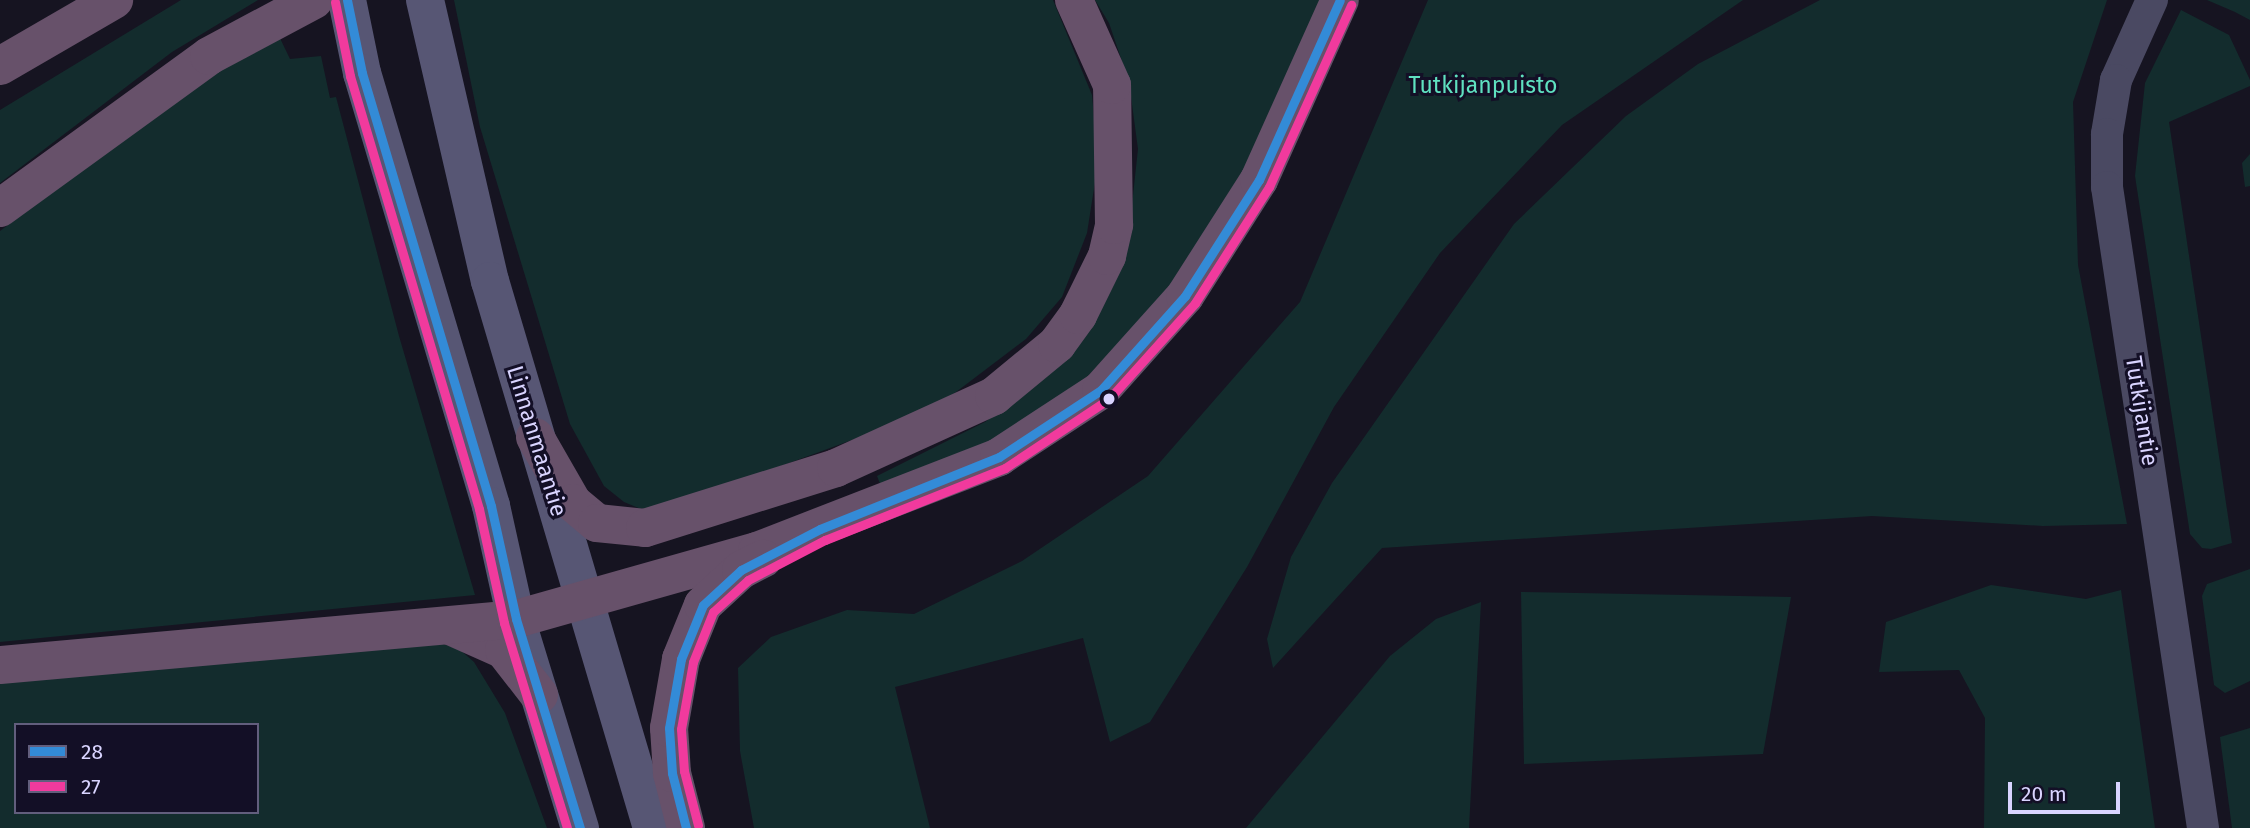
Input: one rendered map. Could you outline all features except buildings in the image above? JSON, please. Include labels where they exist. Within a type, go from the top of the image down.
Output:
[{"type":"highway","points":[[0,66],[114,0]]},
{"type":"highway","points":[[0,208],[209,56],[314,0]]},
{"type":"highway","points":[[536,436],[573,503],[597,523],[645,528],[836,468],[994,396],[1057,344],[1078,315],[1107,256],[1114,226],[1112,85],[1074,0]]},
{"type":"highway","points":[[0,665],[516,619],[820,529],[999,457],[1101,390],[1185,296],[1259,180],[1340,0]]},
{"type":"highway","points":[[685,828],[672,773],[670,728],[681,659],[704,605],[741,570],[820,529]]},
{"type":"highway","points":[[445,624],[504,650],[539,695]]},
{"type":"main road","points":[[347,0],[362,73],[491,506],[516,619],[580,828]]},
{"type":"main road","name":"Linnanmaantie","points":[[425,0],[490,281],[652,828]]},
{"type":"street","name":"Tutkijantie","points":[[2152,0],[2116,80],[2107,134],[2107,187],[2203,828]]},
{"type":"green space","points":[[181,0],[258,0],[172,52],[0,183],[0,110]]},
{"type":"green space","points":[[454,0],[1053,0],[1092,95],[1098,163],[1087,233],[1062,297],[1026,339],[931,411],[669,507],[641,509],[624,502],[604,486],[570,424],[480,127]]},
{"type":"green space","points":[[1095,0],[1325,0],[1254,155],[1184,274],[1056,410],[884,494],[877,476],[985,422],[1026,392],[1130,223],[1138,149],[1129,82],[1109,23]]},
{"type":"green space","name":"Tutkijanpuisto","points":[[1428,0],[1743,0],[1562,125],[1440,253],[1334,407],[1247,567],[1150,722],[1110,742],[1083,638],[895,687],[930,828],[754,828],[740,751],[738,668],[771,637],[847,610],[914,614],[1022,561],[1148,476],[1300,302]]},
{"type":"green space","points":[[1820,0],[2107,0],[2073,102],[2078,265],[2127,524],[2043,526],[1872,516],[1382,548],[1273,668],[1267,639],[1291,557],[1332,483],[1514,224],[1626,116],[1698,64]]},
{"type":"green space","points":[[2207,0],[2250,0],[2250,20],[2235,12]]},
{"type":"green space","points":[[2181,10],[2229,35],[2250,80],[2250,86],[2169,122],[2232,543],[2211,549],[2202,548],[2190,534],[2135,176],[2145,83]]},
{"type":"green space","points":[[277,32],[290,59],[321,56],[330,98],[336,97],[399,336],[475,595],[0,642],[0,231],[215,69]]},
{"type":"green space","points":[[2250,154],[2250,186],[2245,187],[2242,163]]},
{"type":"green space","points":[[2250,569],[2250,681],[2225,693],[2214,685],[2202,596],[2207,584]]},
{"type":"green space","points":[[1991,585],[2086,599],[2121,590],[2155,828],[1984,828],[1985,718],[1959,670],[1879,672],[1886,622]]},
{"type":"green space","points":[[1521,592],[1791,597],[1763,754],[1524,764]]},
{"type":"green space","points":[[1481,602],[1469,828],[1246,828],[1390,656],[1436,619]]},
{"type":"green space","points":[[443,644],[459,649],[474,662],[505,713],[547,828],[0,828],[0,676]]},
{"type":"green space","points":[[2250,728],[2250,828],[2232,828],[2220,737]]},
{"type":"transit line","name":"28","points":[[347,0],[362,73],[491,506],[516,619],[580,828]]},
{"type":"transit line","name":"28","points":[[686,828],[672,773],[669,728],[681,659],[703,605],[741,570],[820,529],[999,457],[1101,390],[1185,296],[1259,180],[1340,0]]},
{"type":"transit line","name":"27","points":[[335,2],[350,76],[479,509],[504,623],[567,828]]},
{"type":"transit line","name":"27","points":[[698,825],[684,771],[681,729],[693,662],[713,612],[748,580],[825,540],[1005,468],[1109,399],[1195,303],[1269,187],[1351,5]]}]
